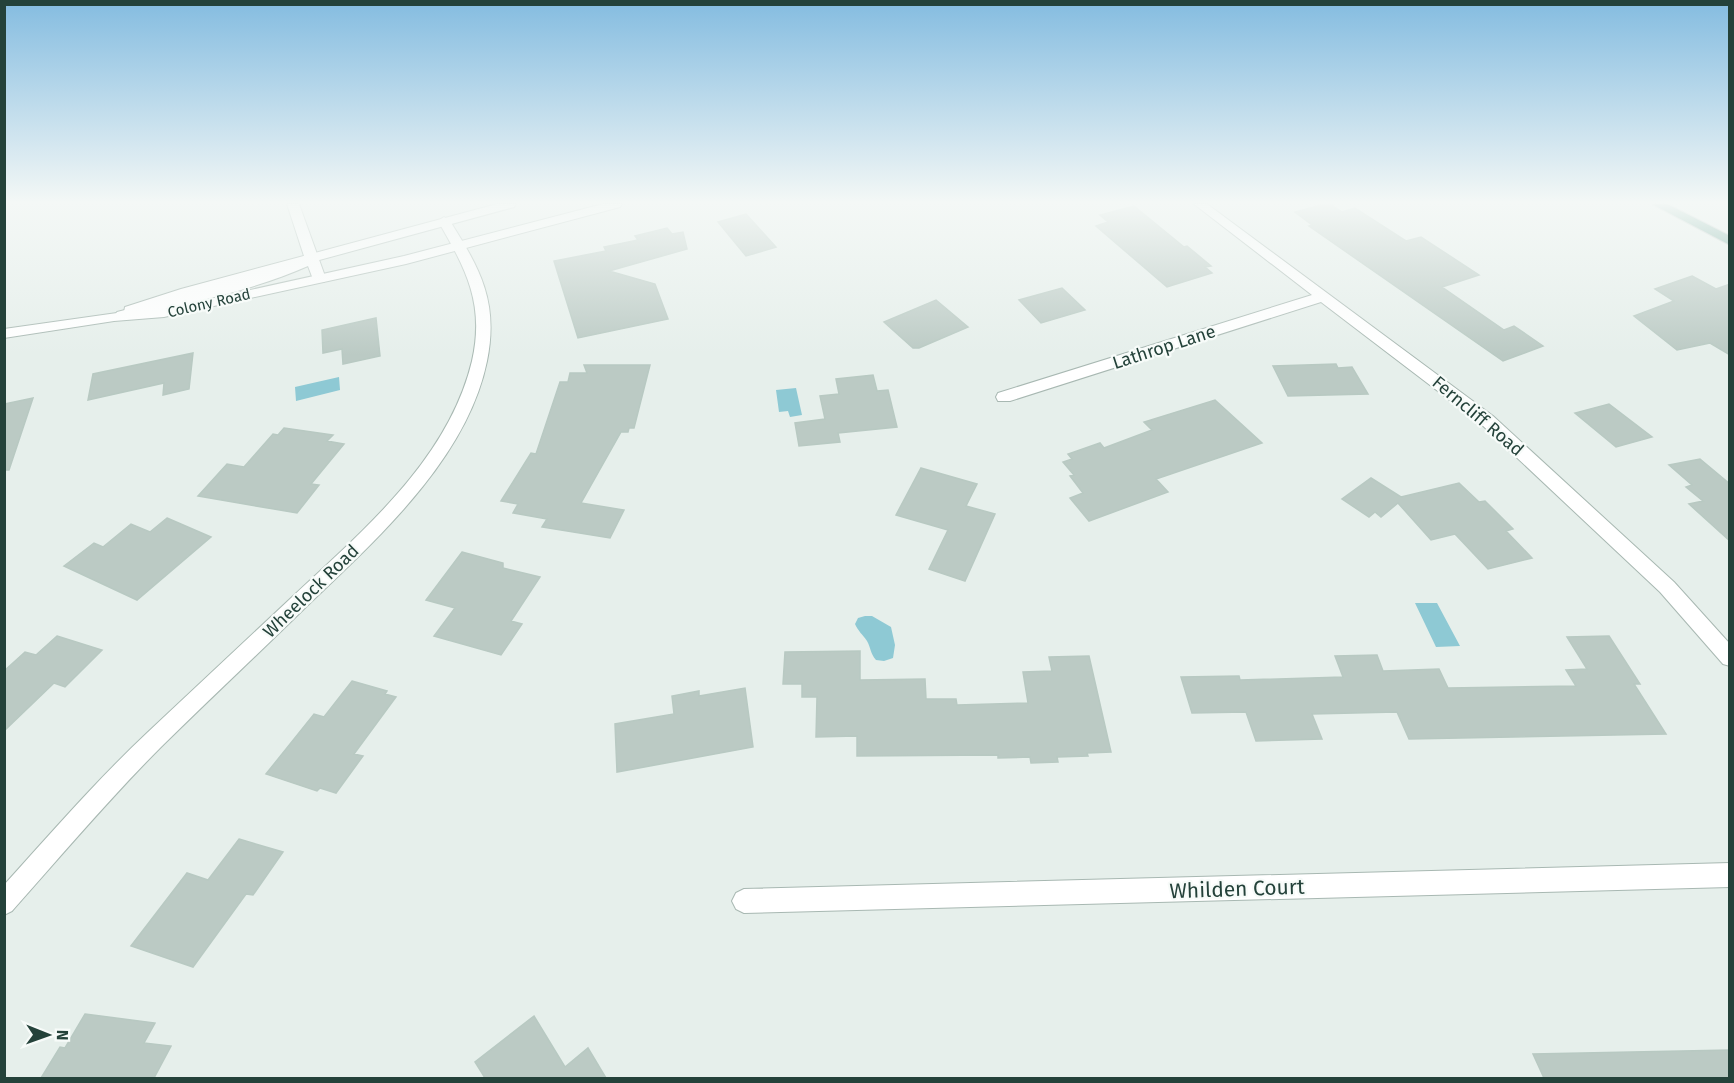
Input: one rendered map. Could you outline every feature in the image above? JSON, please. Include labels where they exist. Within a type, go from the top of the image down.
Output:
[{"type":"street","points":[[114,316],[268,275],[306,263],[311,257],[320,255]]},
{"type":"street","name":"Colony Road","points":[[4,334],[114,316],[164,313],[423,255]]},
{"type":"street","name":"Wheelock Road","points":[[4,903],[120,774],[380,525],[410,492],[431,463],[468,394],[478,363],[483,333],[482,298],[463,255]]},
{"type":"street","name":"Ferncliff Road","points":[[1268,255],[1450,390],[1508,438],[1667,586],[1730,658]]},
{"type":"street","points":[[311,257],[319,279]]},
{"type":"street","name":"Lathrop Lane","points":[[1004,397],[1324,296]]},
{"type":"street","name":"Whilden Court","points":[[744,901],[1730,875]]},
{"type":"water","points":[[339,377],[340,390],[296,401],[295,387]]},
{"type":"water","points":[[796,388],[802,415],[790,417],[788,411],[779,412],[776,390]]},
{"type":"water","points":[[1415,603],[1437,603],[1460,646],[1436,647]]},
{"type":"water","points":[[872,616],[891,627],[895,645],[893,658],[884,661],[876,660],[874,657],[867,641],[855,624],[858,618]]},
{"type":"building","points":[[588,255],[667,255],[609,271],[655,284],[668,319],[578,338],[554,261]]},
{"type":"building","points":[[1129,255],[1197,255],[1211,266],[1205,267],[1212,273],[1167,287]]},
{"type":"building","points":[[1350,255],[1448,255],[1479,275],[1442,287],[1504,330],[1514,326],[1543,346],[1503,361]]},
{"type":"building","points":[[1692,276],[1716,289],[1730,284],[1730,355],[1710,343],[1677,350],[1634,316],[1674,301],[1655,289]]},
{"type":"building","points":[[1062,288],[1085,310],[1041,323],[1019,300]]},
{"type":"building","points":[[936,300],[968,327],[919,348],[913,348],[884,322]]},
{"type":"building","points":[[376,318],[380,356],[343,364],[342,349],[323,353],[322,330]]},
{"type":"building","points":[[193,353],[189,389],[163,395],[164,383],[88,400],[93,374]]},
{"type":"building","points":[[1336,364],[1338,368],[1352,367],[1368,394],[1288,396],[1273,366]]},
{"type":"building","points":[[584,365],[650,365],[634,428],[629,428],[628,432],[621,432],[581,503],[624,510],[610,538],[542,527],[547,519],[513,513],[518,504],[501,501],[531,453],[536,454],[560,382],[568,382],[570,373],[587,373]]},
{"type":"building","points":[[873,375],[877,391],[888,390],[897,427],[838,433],[840,442],[799,446],[795,423],[825,419],[820,396],[839,394],[836,379]]},
{"type":"building","points":[[33,398],[9,470],[4,470],[4,404]]},
{"type":"building","points":[[1215,400],[1262,443],[1156,479],[1168,492],[1089,521],[1070,498],[1083,493],[1070,476],[1074,475],[1063,462],[1072,459],[1068,454],[1100,443],[1104,448],[1152,430],[1144,422]]},
{"type":"building","points":[[1609,404],[1652,437],[1616,447],[1575,413]]},
{"type":"building","points":[[284,428],[333,435],[327,441],[344,444],[311,484],[319,485],[297,513],[198,496],[227,464],[244,467],[273,434],[278,435]]},
{"type":"building","points":[[1700,459],[1730,484],[1730,541],[1689,504],[1703,501],[1686,487],[1692,485],[1669,465]]},
{"type":"building","points":[[921,468],[977,484],[966,506],[995,514],[965,581],[929,569],[948,530],[896,515]]},
{"type":"building","points":[[1371,478],[1401,497],[1459,483],[1479,502],[1485,501],[1513,529],[1506,531],[1532,558],[1488,569],[1455,534],[1431,540],[1398,503],[1381,517],[1375,512],[1369,517],[1342,499]]},
{"type":"building","points":[[167,518],[211,537],[137,600],[64,566],[94,543],[103,547],[131,524],[150,532]]},
{"type":"building","points":[[462,552],[503,563],[503,568],[540,577],[511,621],[522,624],[501,655],[434,636],[455,608],[426,600]]},
{"type":"building","points":[[57,636],[102,650],[65,687],[54,683],[4,731],[4,671],[25,652],[36,655]]},
{"type":"building","points":[[1609,636],[1640,684],[1634,684],[1666,734],[1409,739],[1397,712],[1312,714],[1322,739],[1256,741],[1246,712],[1192,713],[1181,677],[1239,676],[1240,680],[1343,677],[1335,656],[1377,655],[1383,671],[1439,669],[1448,688],[1576,686],[1566,670],[1587,669],[1567,637]]},
{"type":"building","points":[[860,651],[860,680],[925,679],[926,699],[956,699],[957,705],[1028,703],[1023,672],[1052,671],[1049,657],[1089,656],[1111,752],[1087,753],[1088,756],[1057,757],[1058,762],[1031,763],[1030,757],[998,758],[998,755],[857,756],[857,736],[816,737],[817,697],[802,697],[802,684],[783,684],[785,652]]},
{"type":"building","points":[[352,681],[387,691],[385,694],[396,697],[354,754],[363,756],[336,793],[320,788],[317,791],[266,774],[314,714],[324,717]]},
{"type":"building","points":[[745,688],[753,747],[617,772],[615,724],[674,714],[672,696],[699,691],[699,696]]},
{"type":"building","points":[[239,839],[283,852],[253,895],[246,894],[193,967],[131,946],[187,873],[208,880]]},
{"type":"building","points":[[85,1014],[155,1023],[144,1043],[171,1046],[154,1078],[41,1078],[60,1047],[65,1048]]},
{"type":"building","points":[[534,1016],[565,1067],[588,1048],[606,1078],[485,1078],[475,1062]]},
{"type":"building","points":[[1730,1050],[1730,1078],[1544,1078],[1533,1054]]}]
